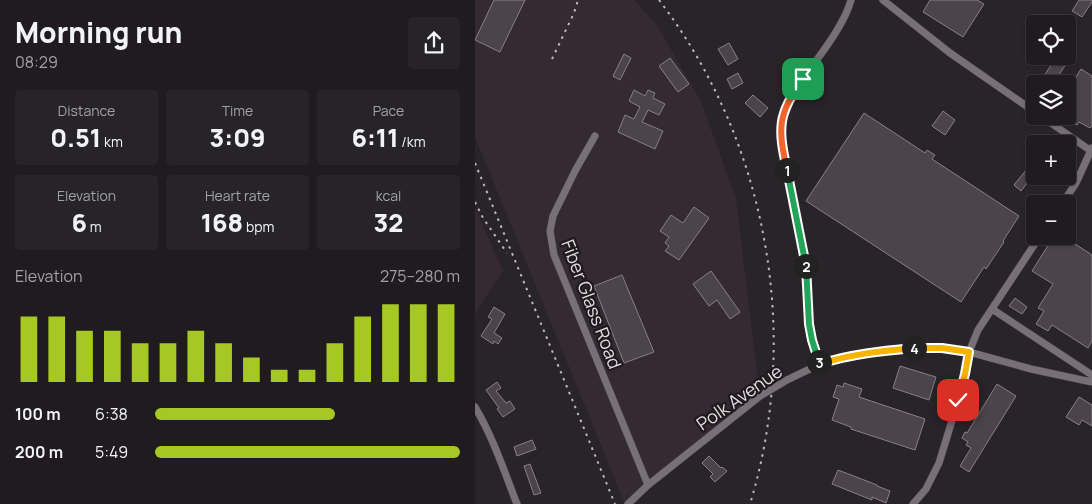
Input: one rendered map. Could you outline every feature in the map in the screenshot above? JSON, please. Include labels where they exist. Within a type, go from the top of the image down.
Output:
[{"type":"street","points":[[820,364],[809,324],[807,269],[783,151],[781,124],[792,94],[840,26],[848,11],[851,0]]},
{"type":"street","points":[[883,0],[950,53],[1026,106]]},
{"type":"street","points":[[1054,125],[1091,150],[1068,195]]},
{"type":"street","name":"Fiber Glass Road","points":[[595,136],[553,216],[550,231],[554,255],[648,485]]},
{"type":"street","points":[[913,504],[926,489],[939,463],[958,400],[969,352],[978,330],[1034,245]]},
{"type":"street","points":[[992,310],[1092,375]]},
{"type":"street","name":"Polk Avenue","points":[[628,504],[648,485],[761,396],[787,380],[820,364],[841,357],[877,351],[942,348],[969,352],[1092,382]]},
{"type":"street","points":[[475,407],[492,440],[517,504]]},
{"type":"shaded area","points":[[475,0],[634,0],[656,24],[701,101],[736,199],[760,396],[625,504],[475,137]]},
{"type":"shaded area","points":[[475,208],[503,271],[475,313]]},
{"type":"building","points":[[494,0],[525,0],[500,52],[475,40]]},
{"type":"building","points":[[930,0],[977,0],[984,4],[963,37],[923,12]]},
{"type":"building","points":[[1079,0],[1092,0],[1082,17],[1072,11]]},
{"type":"building","points":[[729,43],[738,59],[728,65],[718,49]]},
{"type":"building","points":[[624,54],[631,58],[620,80],[613,76]]},
{"type":"building","points":[[670,58],[689,84],[678,92],[659,66]]},
{"type":"building","points":[[1051,65],[1065,65],[1059,75],[1045,75]]},
{"type":"building","points":[[1081,69],[1092,76],[1092,126],[1090,128],[1079,122],[1076,124],[1076,77]]},
{"type":"building","points":[[738,73],[743,83],[732,89],[727,79]]},
{"type":"building","points":[[634,90],[645,96],[648,90],[655,93],[653,98],[665,104],[659,115],[648,110],[642,122],[663,131],[655,149],[618,132],[625,115],[634,119],[640,107],[629,101]]},
{"type":"building","points":[[753,95],[768,108],[760,117],[745,103]]},
{"type":"building","points":[[943,111],[955,120],[945,135],[932,126]]},
{"type":"building","points":[[864,113],[925,153],[927,150],[935,155],[932,159],[1019,216],[986,269],[984,267],[961,302],[806,201]]},
{"type":"building","points":[[1026,170],[1026,184],[1021,191],[1014,185]]},
{"type":"building","points":[[694,207],[709,218],[679,260],[665,251],[669,246],[665,243],[669,237],[660,231],[671,215],[683,223]]},
{"type":"building","points":[[1048,245],[1076,245],[1092,255],[1092,341],[1088,348],[1052,325],[1048,331],[1036,324],[1044,311],[1038,308],[1053,284],[1032,271]]},
{"type":"building","points":[[711,271],[740,312],[730,319],[717,300],[709,306],[693,284]]},
{"type":"building","points":[[622,275],[654,352],[624,363],[594,286]]},
{"type":"building","points":[[1015,298],[1027,307],[1022,314],[1009,306]]},
{"type":"building","points":[[494,307],[505,314],[494,333],[502,338],[498,344],[494,341],[493,344],[481,336],[492,319],[488,317]]},
{"type":"building","points":[[900,366],[936,377],[929,400],[893,388]]},
{"type":"building","points":[[497,382],[501,388],[496,391],[506,403],[510,401],[515,409],[503,417],[486,390]]},
{"type":"building","points":[[844,383],[862,389],[859,397],[925,419],[915,450],[851,429],[851,427],[832,420],[839,399],[833,397],[837,385],[843,387]]},
{"type":"building","points":[[997,384],[1016,396],[969,472],[960,466],[971,448],[966,445],[968,442],[962,438]]},
{"type":"building","points":[[1079,397],[1092,405],[1092,426],[1082,420],[1079,425],[1066,417]]},
{"type":"building","points":[[532,440],[536,449],[517,456],[514,447]]},
{"type":"building","points":[[709,456],[721,468],[727,471],[715,482],[710,477],[713,474],[702,463]]},
{"type":"building","points":[[530,464],[541,493],[534,495],[524,466]]},
{"type":"building","points":[[838,470],[890,491],[886,503],[872,497],[872,500],[832,484]]},
{"type":"railway","points":[[552,59],[574,13],[578,0]]},
{"type":"railway","points":[[659,0],[696,55],[726,114],[749,177],[765,241],[773,307],[773,373],[765,439],[750,504]]},
{"type":"railway","points":[[475,163],[615,504]]},
{"type":"railway","points":[[475,202],[483,218],[507,253]]},
{"type":"route","points":[[803,79],[792,94],[785,109],[781,124],[781,143],[807,269],[809,324],[820,364],[841,357],[913,348],[942,348],[969,352],[958,400]]}]
